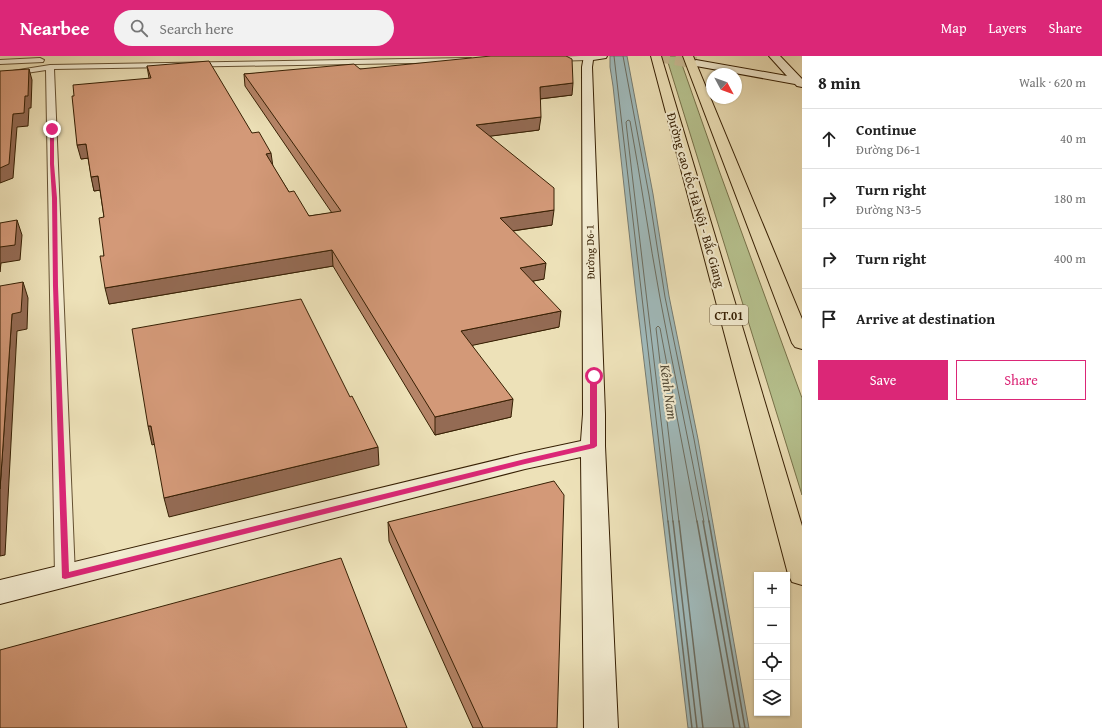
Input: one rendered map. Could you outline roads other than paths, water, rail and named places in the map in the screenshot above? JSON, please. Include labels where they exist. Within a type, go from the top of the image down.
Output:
[{"type":"highway","name":"Đường cao tốc Hà Nội - Bắc Giang","points":[[656,56],[802,574]]},
{"type":"highway","points":[[692,59],[802,343]]},
{"type":"street","points":[[774,56],[801,83]]},
{"type":"street","points":[[539,59],[595,57]]},
{"type":"street","name":"Đường D6-1","points":[[595,57],[588,146],[601,728]]},
{"type":"street","points":[[0,62],[16,58],[100,58]]},
{"type":"street","points":[[16,58],[27,63],[33,69]]},
{"type":"street","points":[[692,59],[801,83]]},
{"type":"street","points":[[0,75],[50,67],[476,60]]},
{"type":"street","points":[[50,67],[65,576]]},
{"type":"street","points":[[0,592],[525,461],[594,446]]},
{"type":"water","name":"Kênh Nam","points":[[610,56],[627,56],[653,194],[669,296],[698,439],[749,728],[688,728],[635,286]]},
{"type":"tunnel","points":[[658,56],[696,63]]}]
